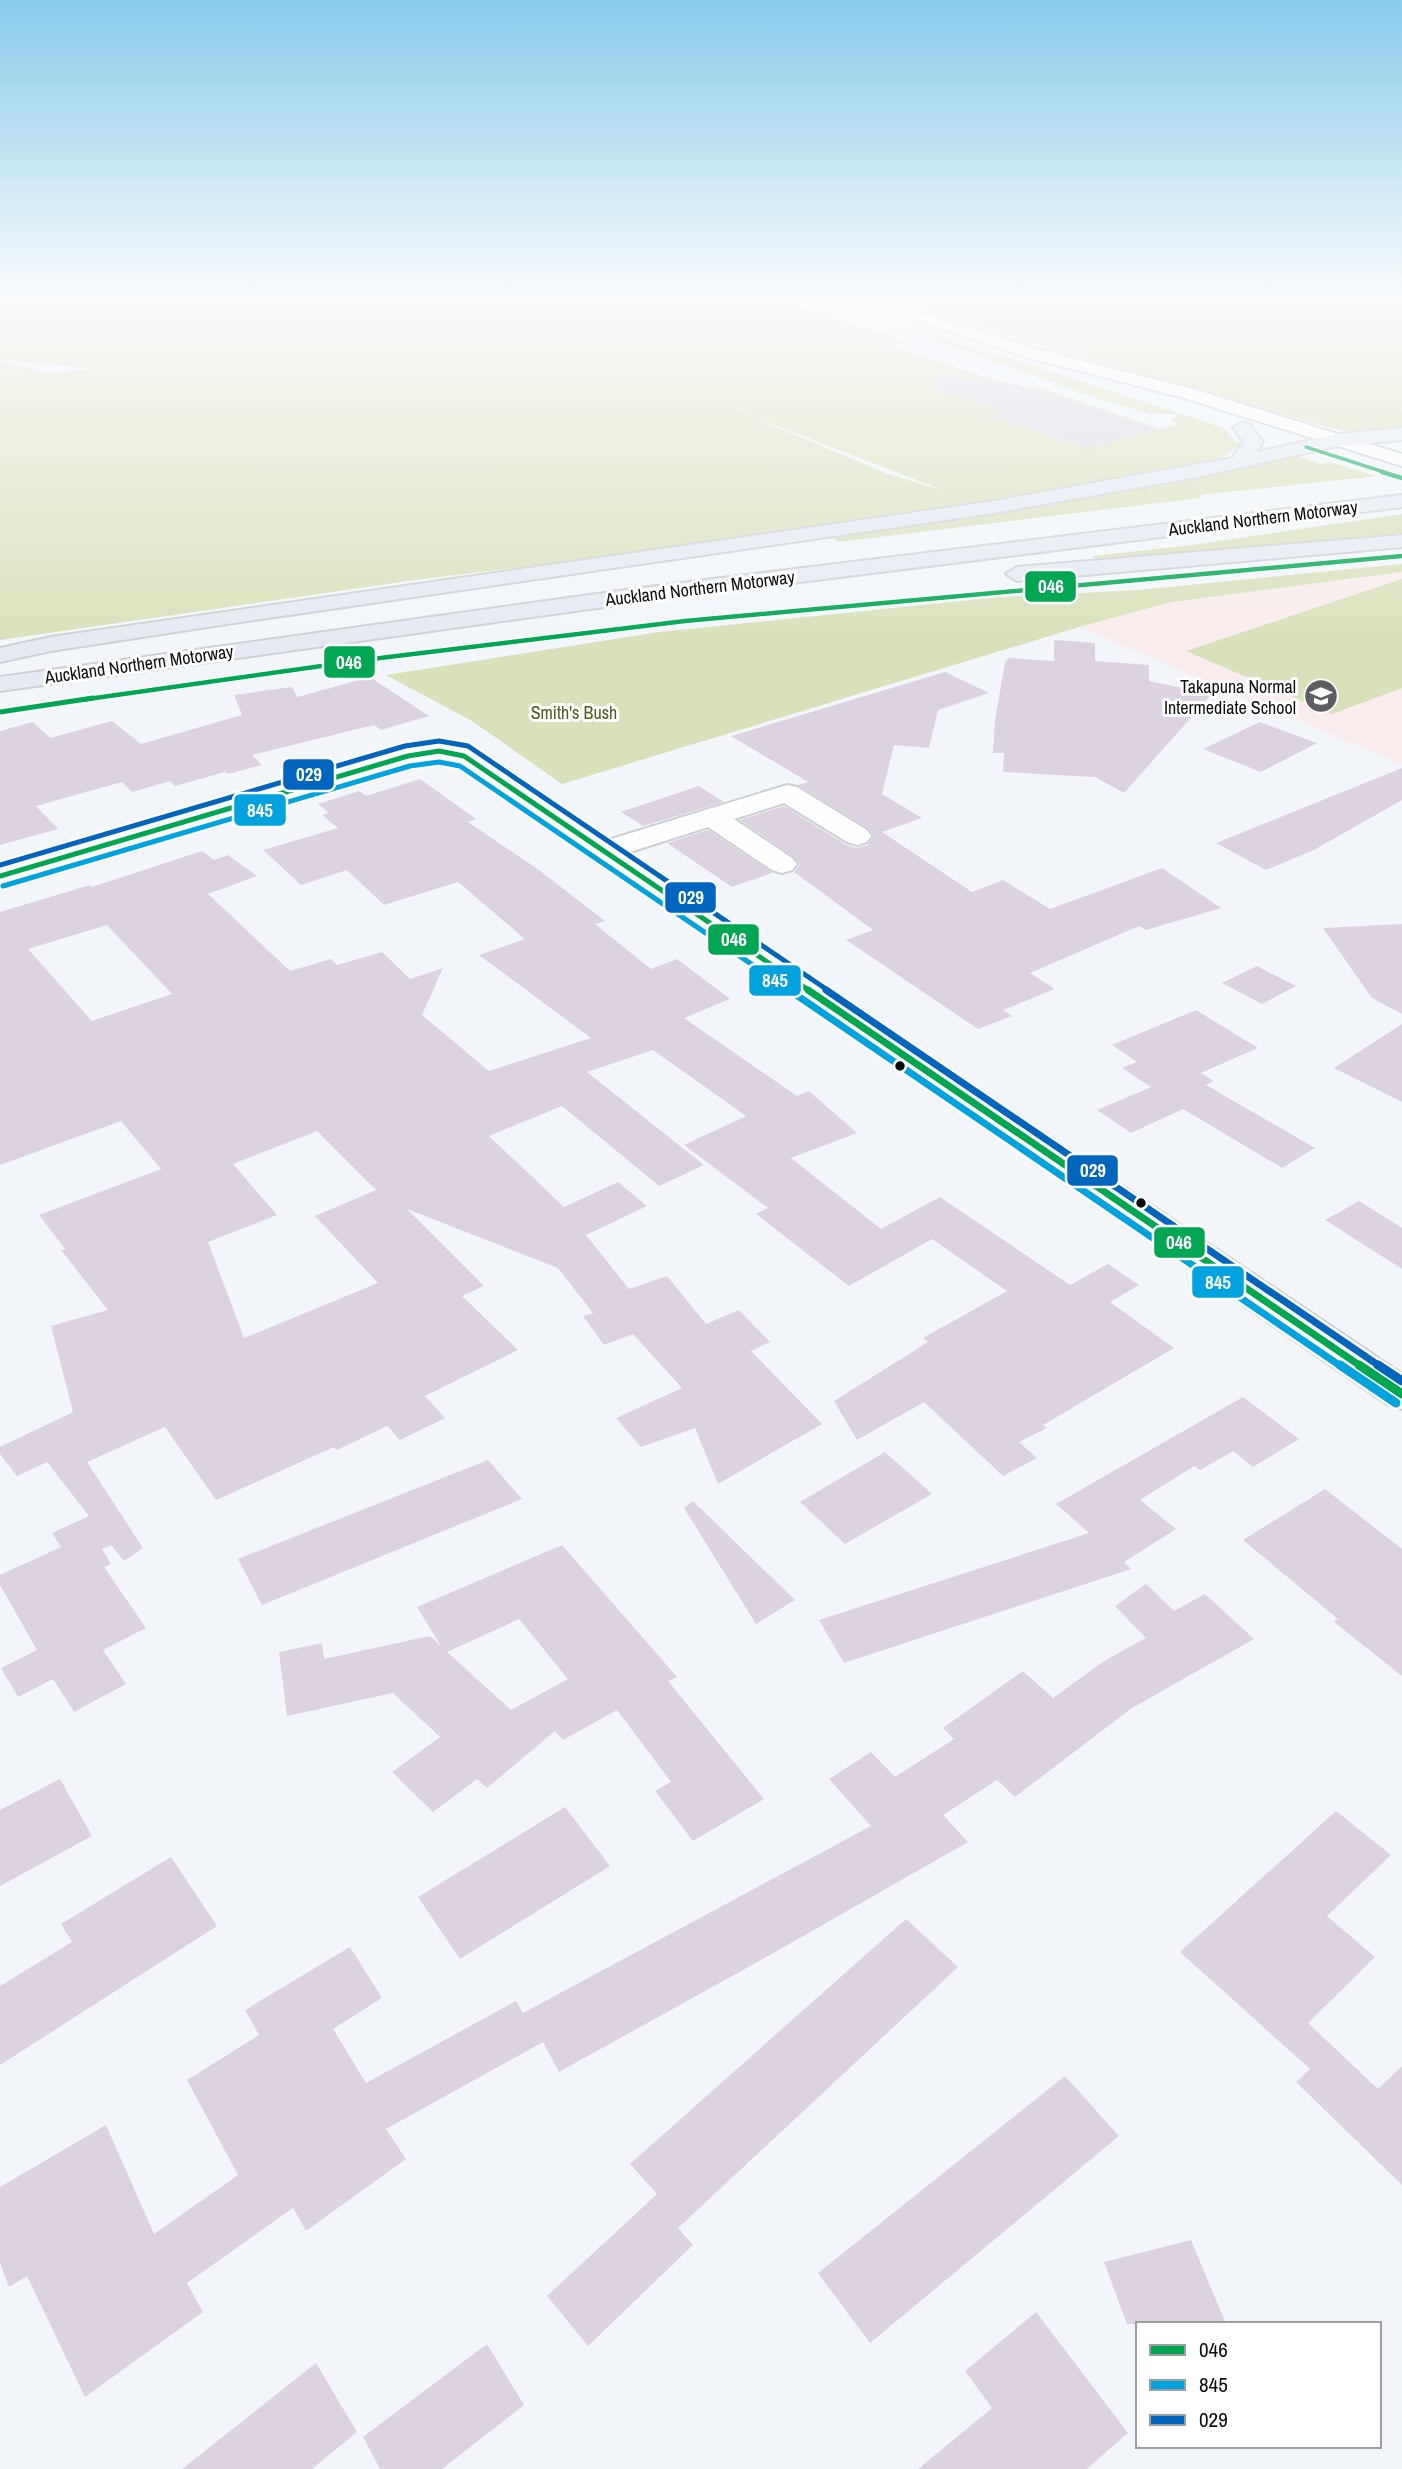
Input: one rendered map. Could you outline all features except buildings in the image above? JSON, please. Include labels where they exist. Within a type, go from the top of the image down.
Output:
[{"type":"highway","points":[[1239,462],[1254,442],[1242,428]]},
{"type":"highway","points":[[0,655],[51,644],[234,616],[994,507],[1239,462],[1338,440],[1402,434]]},
{"type":"highway","name":"Auckland Northern Motorway","points":[[0,665],[512,594],[1402,485]]},
{"type":"highway","name":"Auckland Northern Motorway","points":[[0,684],[416,625],[1402,501]]},
{"type":"highway","points":[[416,625],[576,618],[948,580],[1402,541]]},
{"type":"street","points":[[1190,411],[1402,478]]},
{"type":"street","points":[[1243,411],[1402,460]]},
{"type":"street","points":[[0,876],[408,756],[447,751],[464,756],[1402,1394]]},
{"type":"street","points":[[604,851],[787,793],[858,836]]},
{"type":"street","points":[[712,817],[782,863]]},
{"type":"shaded area","name":"Takapuna Normal Intermediate School","points":[[1402,572],[1402,765],[1079,627],[1171,602]]},
{"type":"green space","points":[[0,411],[739,411],[888,474],[945,491],[739,411],[1109,411],[1161,429],[1178,424],[1171,421],[1178,414],[1141,411],[1173,411],[1224,428],[1236,442],[1245,443],[1225,456],[1201,463],[971,506],[755,539],[415,580],[0,640]]},
{"type":"green space","points":[[1272,411],[1402,411],[1402,430],[1359,433]]},
{"type":"green space","points":[[1296,456],[1322,464],[1330,462],[1376,476],[1199,495],[1200,498],[838,542],[831,536],[1082,499]]},
{"type":"green space","points":[[1402,514],[1402,533],[1096,560],[1093,556],[1192,545]]},
{"type":"green space","name":"Smith's Bush","points":[[1402,564],[1402,572],[1171,602],[1079,627],[562,784],[472,721],[386,675],[659,632],[1000,597],[1138,590]]},
{"type":"green space","points":[[1402,579],[1402,688],[1332,714],[1186,651]]},
{"type":"transit line","name":"046","points":[[1306,447],[1402,478]]},
{"type":"transit line","name":"046","points":[[0,712],[364,660],[685,621],[1402,556]]},
{"type":"transit line","name":"029","points":[[0,865],[405,746],[439,741],[468,746],[1402,1381]]},
{"type":"transit line","name":"046","points":[[0,876],[408,756],[439,751],[464,756],[1402,1394]]},
{"type":"transit line","name":"845","points":[[3,886],[410,766],[439,762],[460,766],[1396,1403]]},
{"type":"place","name":"Takapuna Normal Intermediate School","points":[[1321,696]]}]
